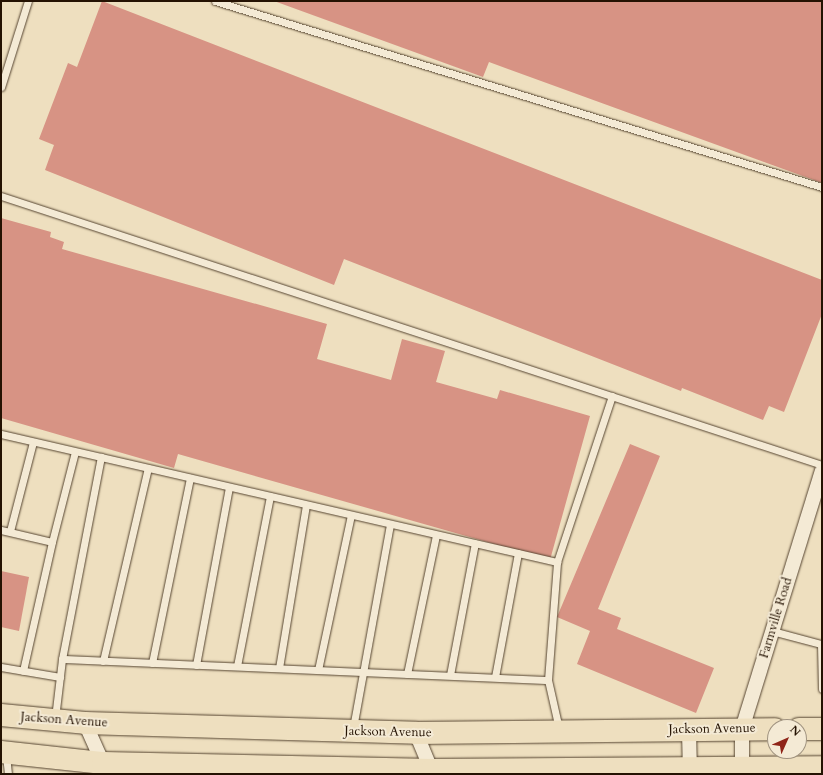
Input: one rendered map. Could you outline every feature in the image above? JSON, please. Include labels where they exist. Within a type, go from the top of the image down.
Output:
[{"type":"main road","name":"Jackson Avenue","points":[[1,715],[85,723],[416,733],[767,729]]},
{"type":"main road","points":[[807,729],[822,729]]},
{"type":"main road","points":[[5,760],[105,769],[432,772],[689,771],[742,767],[765,770],[822,767]]},
{"type":"street","name":"Farmville Road","points":[[742,767],[742,729],[822,471]]},
{"type":"street","points":[[85,723],[105,769]]},
{"type":"street","points":[[689,730],[689,771]]},
{"type":"street","points":[[416,733],[432,772]]},
{"type":"lane","points":[[1,88],[28,1]]},
{"type":"lane","points":[[215,1],[822,187]]},
{"type":"lane","points":[[1,196],[822,465]]},
{"type":"lane","points":[[560,731],[548,680],[557,562],[612,396]]},
{"type":"lane","points":[[1,434],[557,562]]},
{"type":"lane","points":[[10,531],[33,442]]},
{"type":"lane","points":[[23,671],[52,542],[75,452]]},
{"type":"lane","points":[[55,720],[62,659],[101,457]]},
{"type":"lane","points":[[103,661],[148,468]]},
{"type":"lane","points":[[152,663],[190,478]]},
{"type":"lane","points":[[196,665],[229,487]]},
{"type":"lane","points":[[237,666],[270,496]]},
{"type":"lane","points":[[279,668],[306,505]]},
{"type":"lane","points":[[318,670],[351,515]]},
{"type":"lane","points":[[352,731],[361,672],[390,524]]},
{"type":"lane","points":[[1,530],[52,542]]},
{"type":"lane","points":[[407,674],[436,534]]},
{"type":"lane","points":[[450,676],[475,543]]},
{"type":"lane","points":[[495,677],[518,553]]},
{"type":"lane","points":[[772,631],[821,644],[822,689]]},
{"type":"lane","points":[[62,659],[548,680]]},
{"type":"lane","points":[[1,667],[60,677]]},
{"type":"building","points":[[102,1],[822,280],[822,314],[784,412],[769,406],[763,420],[682,388],[681,391],[344,259],[334,285],[45,170],[54,145],[39,139],[68,63],[77,67]]},
{"type":"building","points":[[274,1],[822,1],[822,183],[489,62],[483,77]]},
{"type":"building","points":[[1,218],[51,232],[50,237],[64,242],[62,249],[327,324],[317,359],[391,380],[402,339],[445,351],[436,382],[497,399],[500,390],[590,416],[550,560],[178,454],[174,468],[1,418]]},
{"type":"building","points":[[630,444],[660,456],[598,609],[621,618],[617,629],[714,668],[696,713],[577,664],[590,631],[557,617]]},
{"type":"building","points":[[1,571],[29,577],[19,631],[1,627]]}]
